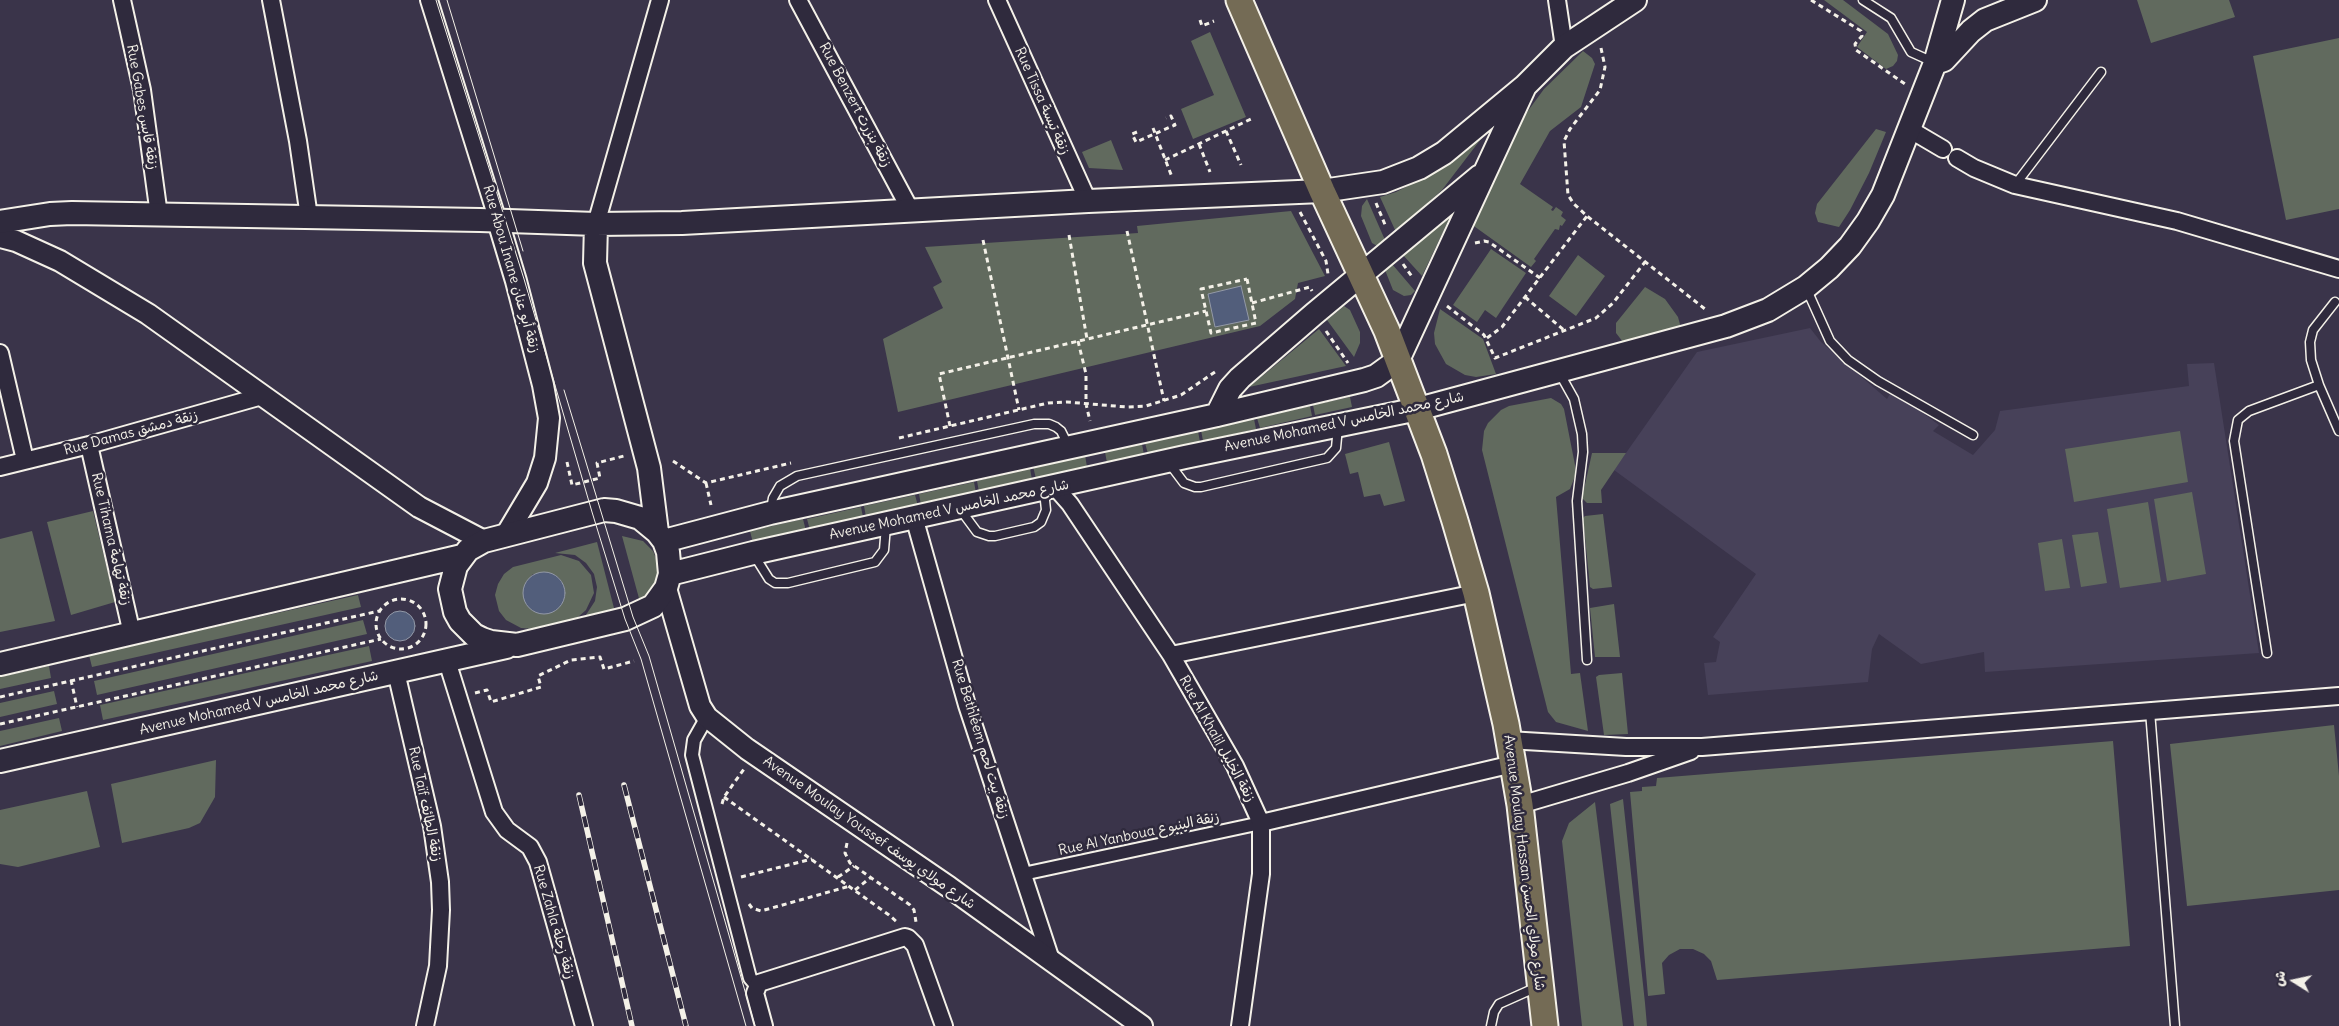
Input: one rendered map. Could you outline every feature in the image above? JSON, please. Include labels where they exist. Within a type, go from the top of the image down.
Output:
[{"type":"main road","name":"Avenue Moulay Hassan شارع مولاي الحسن","points":[[1238,0],[1322,191],[1362,274],[1418,409],[1434,454],[1476,593],[1520,805],[1545,1026]]},
{"type":"main road","points":[[0,222],[50,214],[309,217],[596,224],[692,222],[1088,201],[1322,191],[1383,182],[1419,168],[1444,153],[1525,86],[1564,47],[1635,0]]},
{"type":"main road","name":"Avenue Mohamed V شارع محمد الخامس","points":[[0,761],[517,645],[633,617],[653,606],[668,581],[753,553],[1168,461],[1418,409],[1726,326],[1768,310],[1806,287],[1829,268],[1850,246],[1868,221],[1883,195],[1925,90],[1935,63],[1953,0]]},
{"type":"main road","points":[[1935,63],[1944,60],[1970,31],[1985,20],[2035,0]]},
{"type":"main road","points":[[661,536],[1217,415],[1376,376],[1398,360],[1525,86]]},
{"type":"main road","points":[[1217,415],[1230,389],[1240,378],[1485,172]]},
{"type":"main road","points":[[596,224],[595,263],[648,468],[661,536],[669,557],[668,581]]},
{"type":"main road","points":[[0,664],[462,556],[484,541],[604,510],[630,514],[640,518],[661,536]]},
{"type":"main road","points":[[462,556],[456,566],[450,588],[455,612],[460,621],[474,635],[482,639],[517,645]]},
{"type":"street","name":"Rue Gabes زنقة قابس","points":[[122,0],[142,90],[159,215]]},
{"type":"street","points":[[270,0],[298,141],[309,217]]},
{"type":"street","name":"Rue Abou Inane زنقة أبو عنان","points":[[428,0],[516,280],[543,385],[549,418],[546,458],[537,483],[506,535]]},
{"type":"street","points":[[596,224],[660,0]]},
{"type":"street","name":"Rue Benzert زنقة بنزرت","points":[[798,0],[911,211]]},
{"type":"street","name":"Rue Tissa زنقة تيسة","points":[[997,0],[1088,201]]},
{"type":"street","points":[[1557,0],[1564,47]]},
{"type":"street","points":[[1909,129],[1974,168],[2015,185],[2177,221],[2339,269]]},
{"type":"street","points":[[0,237],[16,241],[60,262],[148,314],[419,507],[484,541]]},
{"type":"street","points":[[0,353],[25,460]]},
{"type":"street","name":"Rue Damas زنقة دمشق","points":[[0,466],[89,445],[262,396]]},
{"type":"street","name":"Rue Tihama زنقة تهامة","points":[[89,445],[132,634]]},
{"type":"street","name":"Rue Al Khalil زنقة الخليل","points":[[1050,488],[1070,504],[1171,655],[1235,766],[1262,822],[1261,874],[1240,1026]]},
{"type":"street","name":"Rue Bethléem زنقة بيت لحم","points":[[914,517],[967,705],[1051,960]]},
{"type":"street","name":"Avenue Moulay Youssef شارع مولاي يوسف","points":[[668,581],[700,706],[707,718],[747,749],[949,887],[1142,1026]]},
{"type":"street","points":[[1171,655],[1476,593]]},
{"type":"street","name":"Rue Zahla زنقة زحلة","points":[[447,660],[494,812],[507,830],[530,847],[538,862],[584,1026]]},
{"type":"street","name":"Rue Taïf زنقة الطائف","points":[[396,672],[432,826],[440,882],[441,910],[438,966],[425,1026]]},
{"type":"street","points":[[1508,740],[1626,747],[1702,747],[2339,696]]},
{"type":"street","points":[[707,718],[694,740],[692,755],[750,978],[756,985],[755,993],[764,1026]]},
{"type":"street","points":[[1520,805],[1628,773],[1702,747]]},
{"type":"street","points":[[1262,822],[1512,764]]},
{"type":"street","name":"Rue Al Yanboua زنقة الينبوع","points":[[1023,874],[1262,822]]},
{"type":"street","points":[[756,985],[763,981],[910,941],[944,1026]]},
{"type":"lane","points":[[1863,0],[1891,18],[1911,52],[1935,63]]},
{"type":"lane","points":[[2015,185],[2101,72]]},
{"type":"lane","points":[[1806,287],[1830,341],[1842,355],[1878,381],[1973,435]]},
{"type":"lane","points":[[2335,302],[2313,330],[2310,342],[2311,360],[2319,385],[2339,431]]},
{"type":"lane","points":[[1558,370],[1574,399],[1582,434],[1583,452],[1577,501],[1587,660]]},
{"type":"lane","points":[[2267,653],[2234,441],[2238,420],[2249,411],[2319,385]]},
{"type":"lane","points":[[770,513],[773,498],[780,486],[790,478],[806,474],[1034,424],[1049,424],[1056,427],[1068,447]]},
{"type":"lane","points":[[1168,461],[1184,483],[1201,487],[1327,458],[1336,448],[1338,426]]},
{"type":"lane","points":[[959,507],[977,532],[995,536],[1034,527],[1041,522],[1046,510],[1050,488]]},
{"type":"lane","points":[[753,553],[769,579],[776,583],[788,583],[875,562],[884,550],[886,523]]},
{"type":"lane","points":[[2150,711],[2175,1026]]},
{"type":"lane","points":[[1491,1026],[1494,1012],[1499,1004],[1541,985]]},
{"type":"path","points":[[1811,0],[1861,31],[1862,36],[1855,44],[1856,50],[1901,82],[1925,90]]},
{"type":"path","points":[[1200,20],[1202,26],[1214,20]]},
{"type":"path","points":[[1595,26],[1603,55],[1604,79],[1600,90],[1566,135],[1564,148],[1568,195],[1574,204],[1587,216],[1726,326]]},
{"type":"path","points":[[1137,132],[1132,134],[1136,142],[1175,125],[1171,116],[1166,118]]},
{"type":"path","points":[[1166,160],[1252,119]]},
{"type":"path","points":[[1153,128],[1172,177]]},
{"type":"path","points":[[1226,132],[1241,165]]},
{"type":"path","points":[[1199,144],[1210,172]]},
{"type":"path","points":[[1375,200],[1388,231]]},
{"type":"path","points":[[1298,210],[1326,261],[1328,276]]},
{"type":"path","points":[[1487,338],[1502,326],[1587,216]]},
{"type":"path","points":[[1127,231],[1164,401]]},
{"type":"path","points":[[1069,234],[1087,339]]},
{"type":"path","points":[[983,240],[1019,410]]},
{"type":"path","points":[[1471,246],[1478,242],[1489,242],[1540,278]]},
{"type":"path","points":[[1400,260],[1418,284]]},
{"type":"path","points":[[1450,298],[1447,307],[1481,331],[1487,338],[1495,358],[1592,320],[1604,312],[1645,262]]},
{"type":"path","points":[[1247,278],[1256,323],[1211,333],[1206,311],[1202,289],[1247,278]]},
{"type":"path","points":[[1252,303],[1310,287],[1313,294]]},
{"type":"path","points":[[1309,297],[1320,289]]},
{"type":"path","points":[[1525,297],[1565,331]]},
{"type":"path","points":[[950,426],[939,374],[1206,311]]},
{"type":"path","points":[[1323,326],[1348,363]]},
{"type":"path","points":[[1078,341],[1086,374],[1086,404],[1091,424]]},
{"type":"path","points":[[894,439],[1058,402],[1127,408],[1164,401],[1197,386],[1219,369]]},
{"type":"path","points":[[567,462],[572,485],[600,478],[597,463],[629,455]]},
{"type":"path","points":[[673,461],[706,483],[711,506]]},
{"type":"path","points":[[706,483],[800,461]]},
{"type":"path","points":[[0,696],[379,612],[392,600],[407,599],[420,608],[426,622],[422,637],[410,647],[391,647],[381,639],[376,628],[379,612]]},
{"type":"path","points":[[0,724],[381,639]]},
{"type":"path","points":[[472,694],[487,690],[490,702],[541,687],[538,676],[570,660],[600,657],[604,670],[634,661]]},
{"type":"path","points":[[71,680],[77,707]]},
{"type":"path","points":[[722,808],[724,797],[744,769]]},
{"type":"path","points":[[724,797],[890,914],[910,941]]},
{"type":"path","points":[[847,843],[846,858],[914,910],[910,941]]},
{"type":"path","points":[[741,877],[812,859]]},
{"type":"path","points":[[837,877],[854,866]]},
{"type":"path","points":[[738,868],[743,886]]},
{"type":"path","points":[[855,890],[870,878]]},
{"type":"path","points":[[746,895],[752,908],[761,911],[850,886]]},
{"type":"shaded area","points":[[1810,328],[1821,342],[1887,399],[1892,390],[1939,425],[1933,431],[1973,455],[1995,430],[2000,411],[2189,386],[2187,364],[2214,363],[2259,653],[1985,672],[1984,652],[1921,664],[1879,634],[1872,649],[1868,682],[1708,695],[1704,663],[1716,662],[1720,642],[1713,637],[1756,574],[1614,470],[1697,352]]},
{"type":"green space","points":[[1824,0],[1843,0],[1888,34],[1898,55],[1897,61],[1893,66],[1886,69],[1857,47],[1867,32]]},
{"type":"green space","points":[[2137,0],[2229,0],[2235,17],[2151,43]]},
{"type":"green space","points":[[1210,32],[1246,117],[1193,139],[1181,109],[1214,95],[1191,41]]},
{"type":"green space","points":[[2339,38],[2339,209],[2286,220],[2253,56]]},
{"type":"green space","points":[[1583,51],[1592,58],[1595,64],[1581,107],[1550,131],[1520,184],[1553,207],[1551,210],[1553,211],[1556,207],[1563,212],[1561,216],[1566,220],[1562,226],[1560,225],[1559,230],[1555,229],[1534,259],[1536,261],[1531,267],[1471,224],[1522,119],[1544,89]]},
{"type":"green space","points":[[1876,129],[1886,132],[1869,173],[1850,210],[1839,227],[1818,222],[1815,213],[1817,204]]},
{"type":"green space","points":[[1484,135],[1442,190],[1396,232],[1380,197],[1396,192],[1425,177]]},
{"type":"green space","points":[[1111,140],[1123,170],[1089,168],[1082,152]]},
{"type":"green space","points":[[1367,199],[1385,240],[1379,247],[1372,243],[1361,216],[1362,206]]},
{"type":"green space","points":[[1454,209],[1422,276],[1403,255]]},
{"type":"green space","points":[[1291,211],[1325,276],[1298,283],[1295,299],[1260,326],[898,412],[883,339],[943,308],[933,287],[942,282],[925,247],[1138,233],[1137,226]]},
{"type":"green space","points":[[1491,249],[1526,273],[1496,318],[1485,310],[1477,322],[1453,305]]},
{"type":"green space","points":[[1578,255],[1605,276],[1576,316],[1549,296]]},
{"type":"green space","points":[[1392,264],[1415,291],[1411,295],[1404,296],[1393,290],[1385,270]]},
{"type":"green space","points":[[1645,287],[1665,299],[1678,317],[1681,328],[1623,342],[1616,333],[1616,323]]},
{"type":"green space","points":[[1344,306],[1350,310],[1360,332],[1360,343],[1354,357],[1327,320]]},
{"type":"green space","points":[[1440,309],[1483,339],[1496,374],[1476,377],[1465,375],[1446,364],[1435,344],[1434,333]]},
{"type":"green space","points":[[1319,329],[1346,366],[1249,387]]},
{"type":"green space","points":[[1350,397],[1352,407],[1315,415],[1313,405]]},
{"type":"green space","points":[[1551,398],[1561,404],[1564,409],[1576,474],[1570,489],[1556,497],[1571,674],[1580,673],[1588,731],[1556,722],[1548,712],[1482,450],[1484,431],[1488,423],[1501,410],[1509,406]]},
{"type":"green space","points":[[1310,406],[1312,416],[1260,428],[1257,418]]},
{"type":"green space","points":[[1254,419],[1256,429],[1203,441],[1201,430]]},
{"type":"green space","points":[[1198,431],[1200,442],[1148,454],[1145,443]]},
{"type":"green space","points":[[2180,431],[2188,482],[2074,502],[2065,449]]},
{"type":"green space","points":[[1389,442],[1405,501],[1384,506],[1380,494],[1364,497],[1358,472],[1350,474],[1345,454]]},
{"type":"green space","points":[[1142,444],[1144,455],[1107,463],[1105,452]]},
{"type":"green space","points":[[1592,453],[1626,453],[1601,490],[1602,503],[1587,503],[1582,498]]},
{"type":"green space","points":[[1085,455],[1087,467],[1036,479],[1033,466]]},
{"type":"green space","points":[[1030,468],[1032,480],[979,492],[977,481]]},
{"type":"green space","points":[[974,482],[976,493],[921,505],[919,494]]},
{"type":"green space","points":[[2192,492],[2206,574],[2167,581],[2154,499]]},
{"type":"green space","points":[[915,495],[918,506],[866,517],[864,506]]},
{"type":"green space","points":[[2148,502],[2161,582],[2120,588],[2107,509]]},
{"type":"green space","points":[[861,507],[863,517],[810,530],[807,519]]},
{"type":"green space","points":[[93,511],[115,602],[71,615],[47,522]]},
{"type":"green space","points":[[1603,514],[1612,587],[1593,589],[1590,587],[1583,518],[1585,516]]},
{"type":"green space","points":[[803,519],[806,531],[753,543],[750,531]]},
{"type":"green space","points":[[32,531],[55,621],[0,632],[0,539]]},
{"type":"green space","points":[[2098,532],[2107,583],[2081,587],[2072,535]]},
{"type":"green space","points":[[622,536],[643,541],[653,551],[659,565],[658,580],[651,593],[640,602]]},
{"type":"green space","points":[[2062,539],[2070,588],[2045,591],[2038,543]]},
{"type":"green space","points":[[597,542],[615,612],[584,618],[595,601],[597,587],[594,574],[586,563],[575,555],[555,553]]},
{"type":"green space","points":[[561,555],[579,561],[591,575],[594,593],[586,610],[577,618],[533,629],[521,628],[506,620],[499,611],[495,595],[498,584],[504,574],[513,567]],"holes":[[[533,574],[558,577],[562,582],[564,597],[557,609],[525,584]]]},
{"type":"green space","points":[[358,595],[361,607],[92,667],[89,655]]},
{"type":"green space","points":[[1614,604],[1620,657],[1595,657],[1590,608]]},
{"type":"green space","points":[[363,620],[367,634],[97,695],[94,681]]},
{"type":"green space","points":[[369,646],[372,661],[103,720],[100,705]]},
{"type":"green space","points":[[49,666],[51,678],[0,689],[0,677]]},
{"type":"green space","points":[[1622,673],[1628,734],[1604,735],[1596,677],[1599,675]]},
{"type":"green space","points":[[54,691],[57,704],[0,717],[0,703]]},
{"type":"green space","points":[[59,718],[62,731],[0,746],[0,731]]},
{"type":"green space","points":[[2334,725],[2339,776],[2339,890],[2187,906],[2170,744]]},
{"type":"green space","points":[[2113,741],[2130,946],[1717,980],[1711,961],[1704,954],[1693,949],[1680,949],[1669,955],[1662,963],[1665,994],[1648,996],[1630,792],[1642,791],[1642,787],[1656,786],[1657,778]]},
{"type":"green space","points":[[216,760],[215,797],[200,823],[189,828],[122,843],[111,784]]},
{"type":"green space","points":[[87,791],[100,847],[18,867],[0,864],[0,810]]},
{"type":"green space","points":[[1623,799],[1647,1026],[1634,1026],[1610,804]]},
{"type":"green space","points":[[1595,802],[1623,1026],[1582,1026],[1562,841],[1569,823]]},
{"type":"water","points":[[1241,286],[1249,320],[1215,327],[1208,294]]},
{"type":"water","points":[[540,572],[548,572],[559,578],[565,593],[559,608],[548,614],[540,614],[529,608],[523,597],[523,589],[529,578]]},
{"type":"water","points":[[400,611],[411,615],[415,626],[411,637],[400,641],[389,637],[385,626],[389,615]]},
{"type":"tram line","points":[[436,0],[524,279],[625,619],[641,659],[746,1026]]},
{"type":"tram line","points":[[447,0],[523,251]]},
{"type":"tram line","points":[[564,390],[633,617],[649,656],[755,1026]]},
{"type":"railway","points":[[624,785],[686,1026]]},
{"type":"railway","points":[[579,795],[632,1026]]}]
